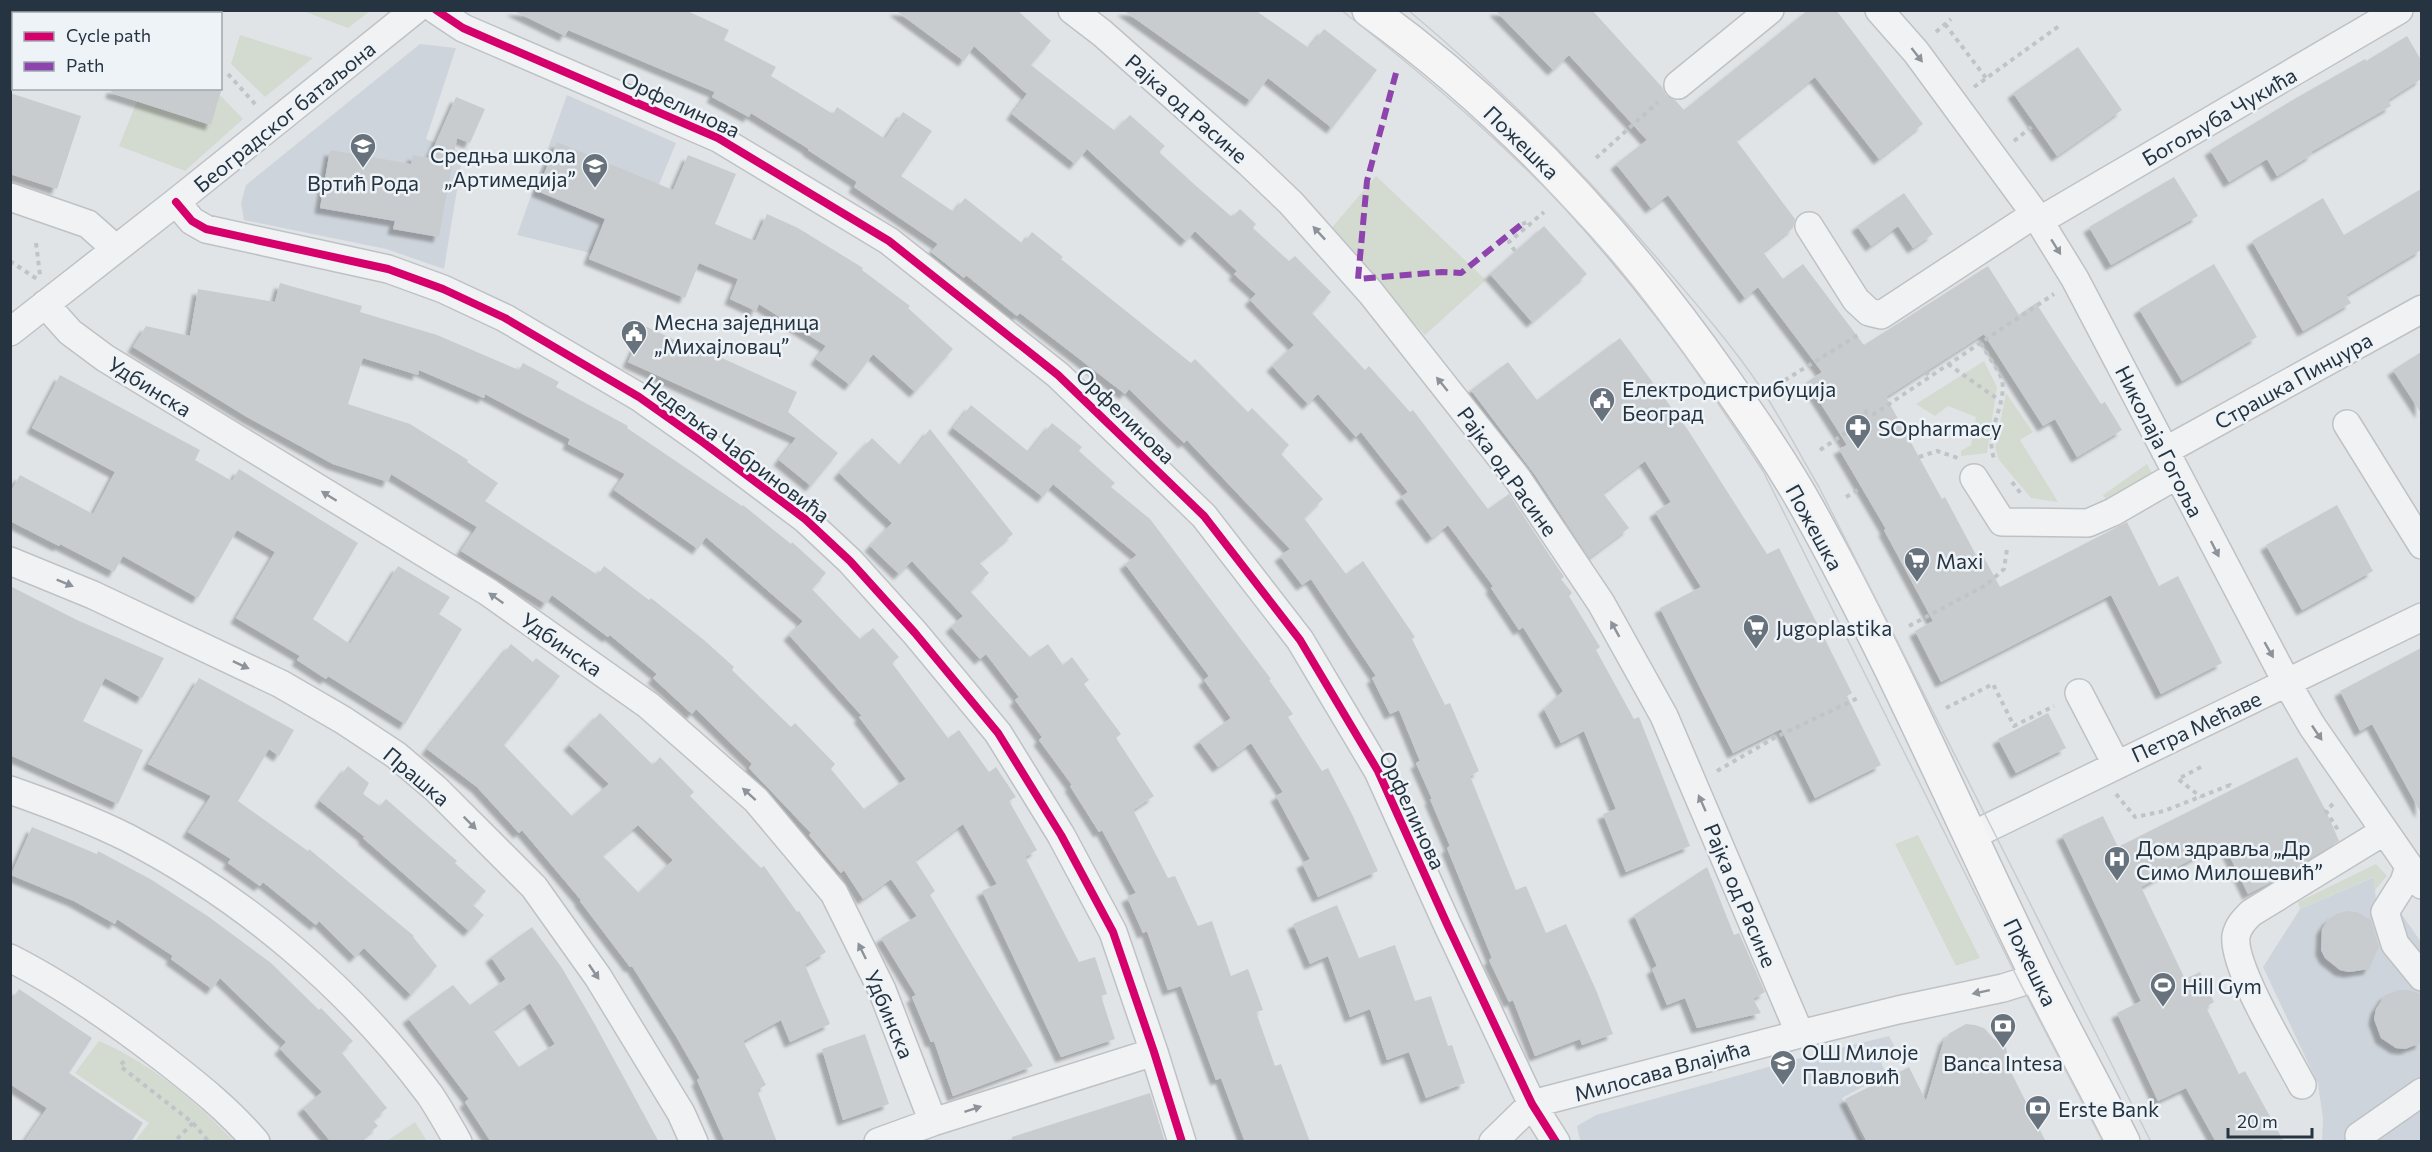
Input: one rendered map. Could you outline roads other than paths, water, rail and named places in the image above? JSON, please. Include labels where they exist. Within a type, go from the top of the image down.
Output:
[{"type":"main road","name":"Пожешка","points":[[1369,10],[1471,92],[1578,196],[1631,256],[1685,324],[1766,441],[1809,510],[1971,836],[2038,977],[2123,1142]]},
{"type":"street","name":"Београдског батаљона","points":[[10,332],[415,10]]},
{"type":"street","name":"Орфелинова","points":[[436,10],[463,28],[718,138],[889,242],[1058,375],[1204,516],[1300,640],[1378,771],[1446,924],[1532,1104],[1556,1142]]},
{"type":"street","name":"Рајка од Расине","points":[[1072,10],[1102,33],[1250,163],[1291,203],[1371,293],[1517,478],[1601,603],[1664,716],[1800,1034]]},
{"type":"street","points":[[1678,85],[1770,10]]},
{"type":"street","name":"Николаја Гогоља","points":[[1879,10],[1916,52],[2037,217],[2075,279],[2287,683],[2312,726],[2415,876]]},
{"type":"street","name":"Богољуба Чукића","points":[[1809,226],[1856,300],[1869,312],[1881,315],[2037,217],[2399,10]]},
{"type":"street","points":[[10,197],[88,224],[116,249]]},
{"type":"street","name":"Недељка Чабриновића","points":[[176,202],[192,221],[206,229],[388,269],[443,289],[505,318],[639,397],[804,519],[850,561],[915,633],[998,733],[1062,835],[1113,932],[1182,1142]]},
{"type":"street","name":"Удбинска","points":[[45,304],[70,332],[105,358],[488,592],[648,705],[756,801],[834,894],[882,990],[933,1122]]},
{"type":"street","name":"Страшка Пинџура","points":[[2165,451],[2421,309]]},
{"type":"street","points":[[2347,424],[2421,544]]},
{"type":"street","points":[[1977,482],[2002,522],[2088,523],[2113,512],[2177,475]]},
{"type":"street","name":"Прашка","points":[[10,561],[93,595],[280,684],[343,720],[396,755],[436,789],[534,887],[598,977],[681,1113],[694,1142]]},
{"type":"street","name":"Петра Мећаве","points":[[1971,836],[2114,777],[2287,683],[2421,617]]},
{"type":"street","points":[[2079,693],[2114,777]]},
{"type":"street","points":[[10,790],[57,807],[142,846],[260,922],[315,968],[373,1027],[430,1096],[458,1142]]},
{"type":"street","points":[[2302,1084],[2251,989],[2241,961],[2236,937],[2240,924],[2251,913],[2384,832]]},
{"type":"street","points":[[2415,876],[2404,882],[2385,912],[2394,944],[2421,977]]},
{"type":"street","points":[[10,958],[79,996],[137,1038],[194,1082],[256,1142]]},
{"type":"street","name":"Милосава Влајића","points":[[1532,1104],[1800,1034],[2003,988],[2038,977]]},
{"type":"street","points":[[878,1142],[933,1122],[1154,1052]]},
{"type":"street","points":[[2359,1136],[2421,1092]]},
{"type":"street","points":[[1493,1142],[1532,1104]]},
{"type":"tram line","points":[[1341,10],[1481,127],[1579,223],[1650,308],[1727,416],[1763,471],[2020,983],[2103,1142]]},
{"type":"tram line","points":[[1408,10],[1475,68],[1537,128],[1627,223],[1696,304],[1759,385],[1819,487],[2151,1142]]},
{"type":"place","name":"Вртић Рода","points":[[363,169]]},
{"type":"place","name":"Средња школа „Артимедија”","points":[[595,189]]},
{"type":"place","name":"Месна заједница „Михајловац”","points":[[634,356]]},
{"type":"place","name":"Електродистрибуција Београд","points":[[1602,423]]},
{"type":"place","name":"SOpharmacy","points":[[1858,450]]},
{"type":"place","name":"Maxi","points":[[1917,583]]},
{"type":"place","name":"Jugoplastika","points":[[1756,650]]},
{"type":"place","name":"Дом здравља „Др Симо Милошевић”","points":[[2117,882]]},
{"type":"place","name":"Hill Gym","points":[[2163,1008]]},
{"type":"place","name":"Banca Intesa","points":[[2003,1049]]},
{"type":"place","name":"ОШ Милоје Павловић","points":[[1783,1086]]},
{"type":"place","name":"Erste Bank","points":[[2038,1131]]}]
